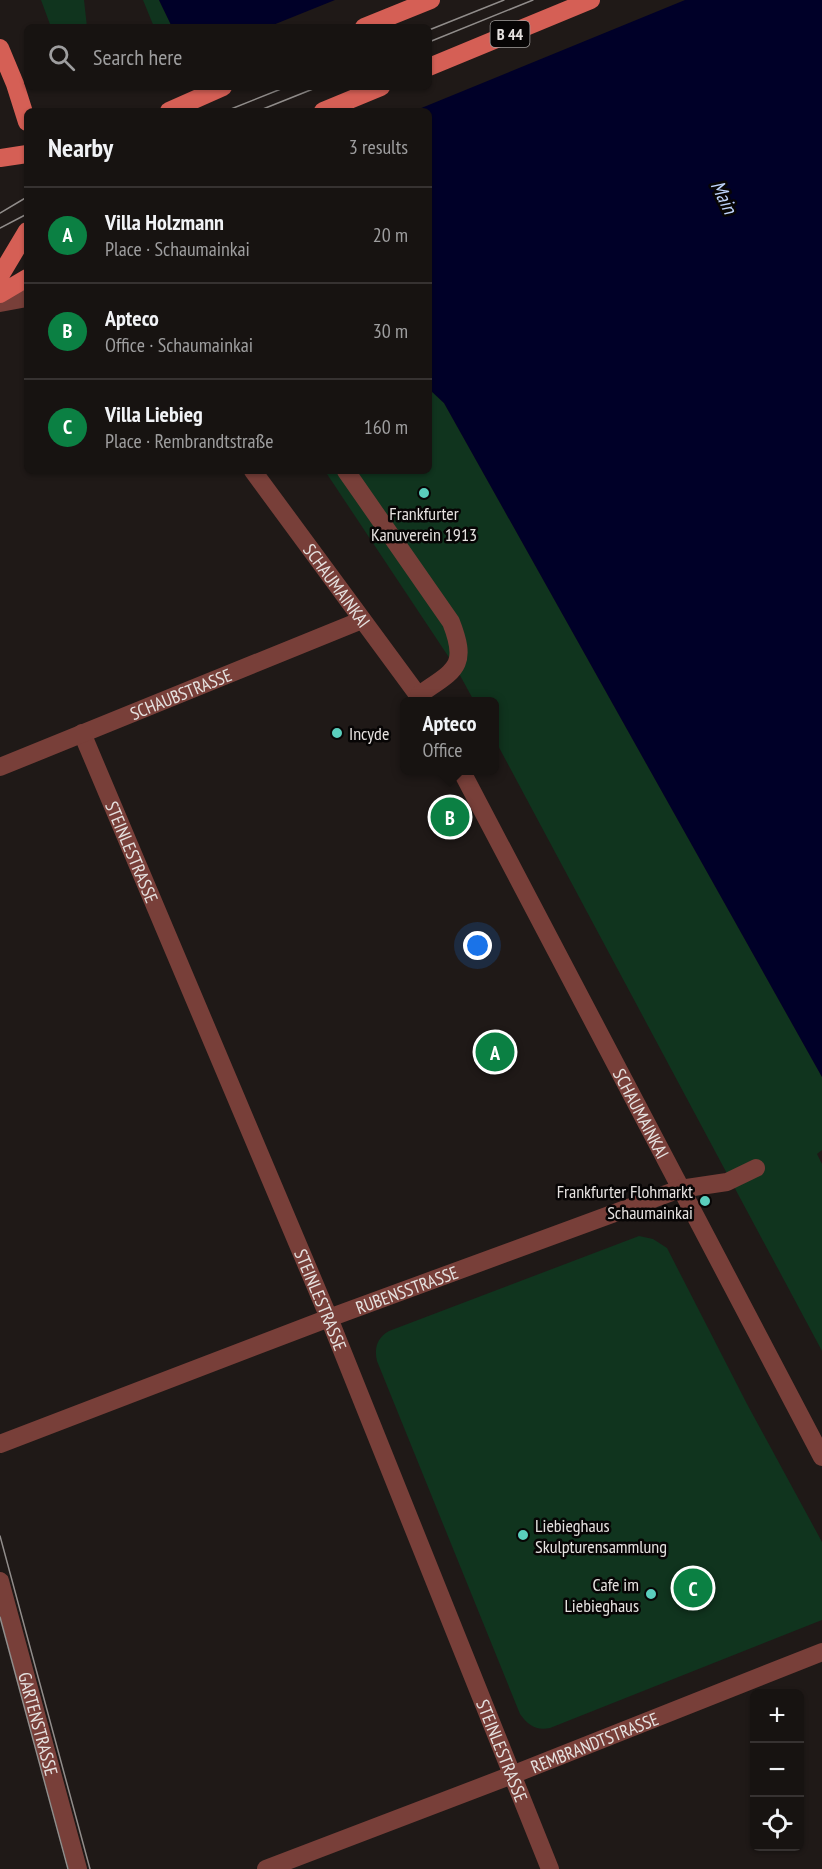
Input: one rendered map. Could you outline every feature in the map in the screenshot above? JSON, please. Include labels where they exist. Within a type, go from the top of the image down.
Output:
[{"type":"main road","points":[[371,24],[431,0]]},
{"type":"main road","name":"B 44","points":[[432,66],[591,0]]},
{"type":"main road","points":[[0,48],[24,112]]},
{"type":"main road","points":[[176,108],[217,90]]},
{"type":"main road","points":[[330,108],[374,90]]},
{"type":"main road","points":[[0,158],[24,154]]},
{"type":"main road","points":[[0,276],[24,236]]},
{"type":"main road","points":[[0,294],[24,280]]},
{"type":"street","points":[[0,303],[24,299]]},
{"type":"street","name":"SCHAUMAINKAI","points":[[255,474],[420,697]]},
{"type":"street","points":[[348,474],[451,622],[458,641],[457,666],[422,697]]},
{"type":"street","name":"SCHAUBSTRASSE","points":[[0,767],[362,620]]},
{"type":"street","name":"STEINLESTRASSE","points":[[82,733],[329,1318],[550,1869]]},
{"type":"street","name":"SCHAUMAINKAI","points":[[463,775],[822,1456]]},
{"type":"street","name":"RUBENSSTRASSE","points":[[0,1444],[329,1318],[680,1189],[727,1182],[756,1168]]},
{"type":"street","name":"GARTENSTRASSE","points":[[0,1581],[78,1869]]},
{"type":"street","name":"REMBRANDTSTRASSE","points":[[266,1869],[512,1775],[822,1652]]},
{"type":"green space","points":[[41,0],[84,0],[87,24],[50,24]]},
{"type":"green space","points":[[143,0],[159,0],[171,24],[153,24]]},
{"type":"green space","points":[[432,392],[444,403],[822,1077],[822,1150],[817,1154],[822,1164],[822,1351],[499,747],[499,697],[472,697],[456,668],[327,474],[432,474]]},
{"type":"green space","points":[[639,1236],[653,1239],[667,1248],[747,1404],[822,1542],[822,1620],[550,1728],[536,1728],[520,1714],[377,1361],[376,1348],[379,1340],[389,1331]]},
{"type":"water","name":"Main","points":[[159,0],[822,0],[822,1077],[444,403],[432,392],[432,108],[236,108],[402,90],[432,90],[432,24],[171,24]]},
{"type":"pier","points":[[335,0],[685,0],[421,108],[204,108],[196,90],[432,90],[432,24],[275,24]]},
{"type":"tram line","points":[[432,29],[504,0]]},
{"type":"tram line","points":[[432,41],[533,0]]},
{"type":"tram line","points":[[234,108],[278,90]]},
{"type":"tram line","points":[[266,108],[310,90]]},
{"type":"tram line","points":[[0,213],[24,199]]},
{"type":"tram line","points":[[0,228],[24,216]]},
{"type":"tram line","points":[[0,1536],[90,1869]]},
{"type":"tram line","points":[[0,1617],[68,1869]]},
{"type":"place","name":"Frankfurter Kanuverein 1913","points":[[424,493]]},
{"type":"place","name":"Incyde","points":[[337,733]]},
{"type":"place","name":"Apteco","points":[[450,817]]},
{"type":"place","name":"Villa Holzmann","points":[[495,1052]]},
{"type":"place","name":"Frankfurter Flohmarkt Schaumainkai","points":[[705,1201]]},
{"type":"place","name":"Liebieghaus Skulpturensammlung","points":[[523,1535]]},
{"type":"place","name":"Villa Liebieg","points":[[693,1588]]},
{"type":"place","name":"Cafe im Liebieghaus","points":[[651,1594]]}]
